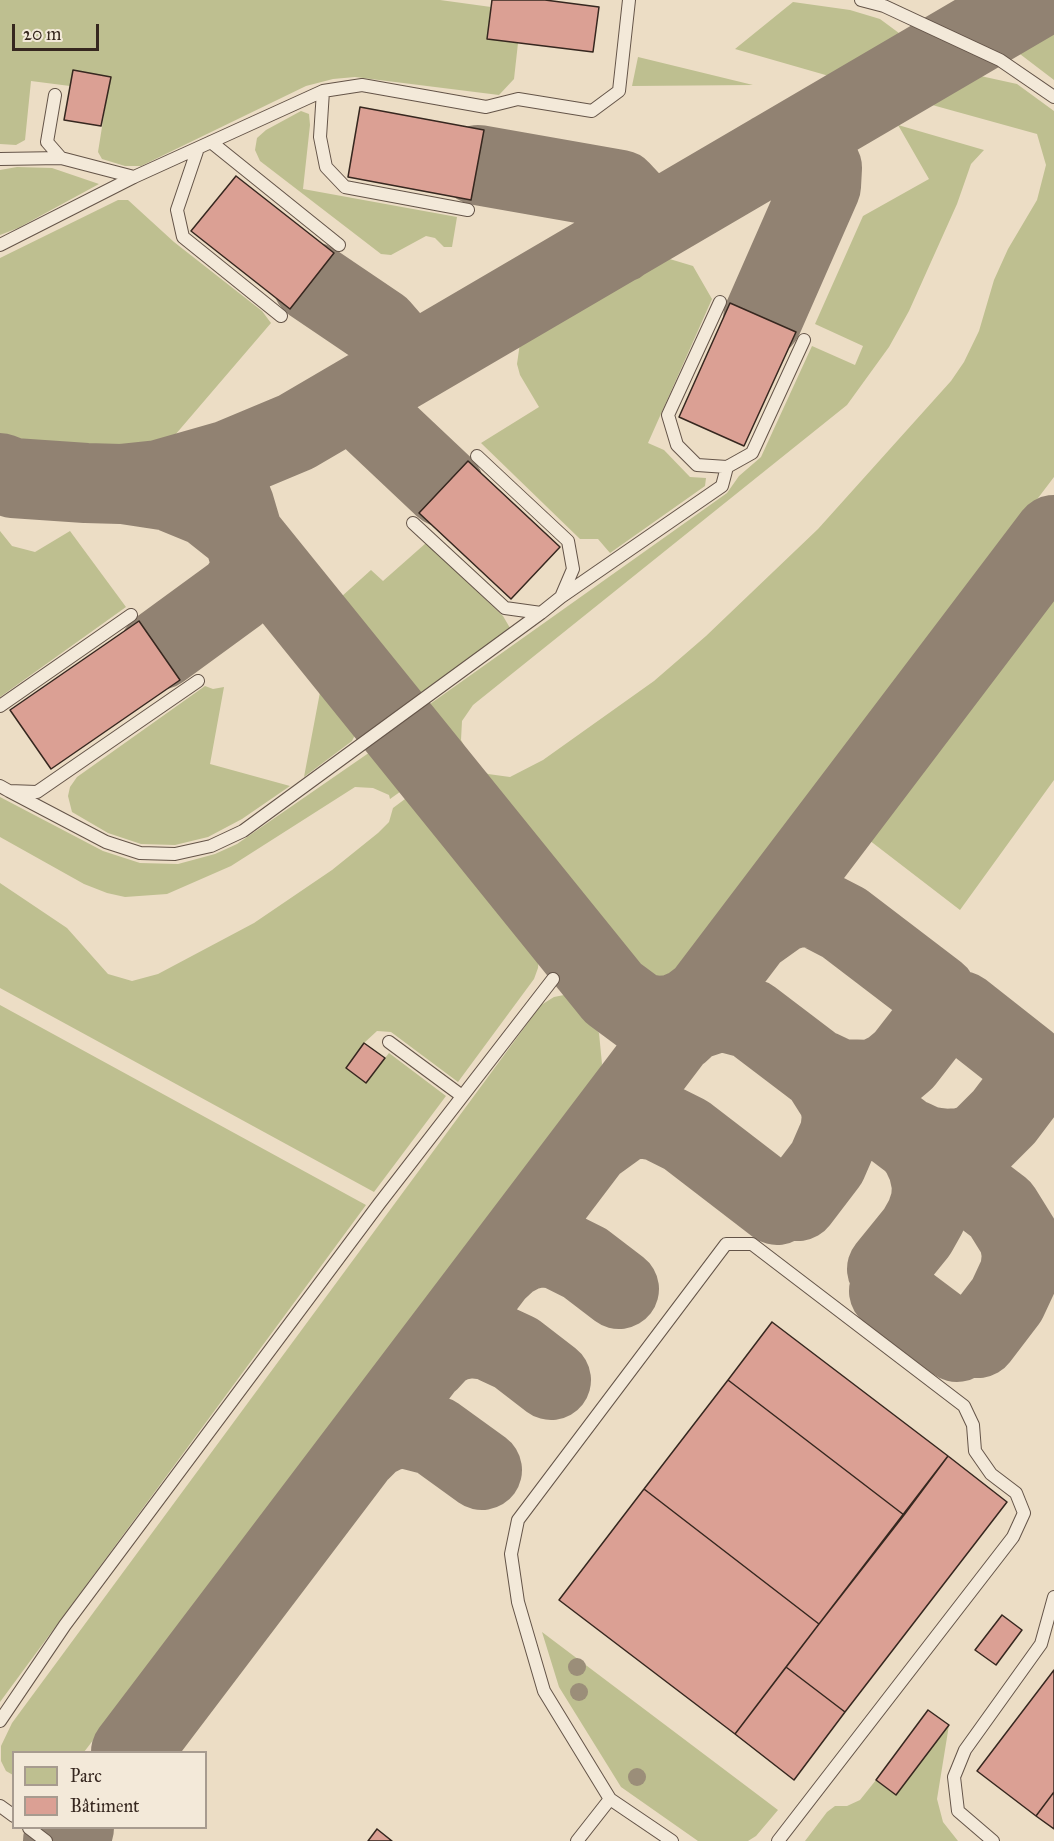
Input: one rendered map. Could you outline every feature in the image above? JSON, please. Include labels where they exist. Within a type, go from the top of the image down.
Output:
[{"type":"lane","points":[[0,245],[134,177],[197,151],[323,91],[362,86],[486,107],[518,99],[592,111],[619,91],[629,0]]},
{"type":"lane","points":[[861,0],[884,6],[1000,60],[1054,98]]},
{"type":"lane","points":[[323,91],[320,137],[326,167],[345,187],[468,210]]},
{"type":"lane","points":[[55,95],[47,142],[61,159]]},
{"type":"lane","points":[[212,142],[339,245]]},
{"type":"lane","points":[[197,151],[177,210],[183,237],[281,316]]},
{"type":"lane","points":[[0,159],[61,159],[134,177]]},
{"type":"lane","points":[[720,302],[668,416],[677,445],[697,465],[727,467],[752,453],[804,339]]},
{"type":"lane","points":[[477,456],[568,542],[573,569],[561,597]]},
{"type":"lane","points":[[4,788],[106,842],[140,853],[175,854],[211,846],[243,831],[561,597],[722,486],[727,467]]},
{"type":"lane","points":[[413,522],[505,608],[541,613]]},
{"type":"lane","points":[[0,706],[131,615]]},
{"type":"lane","points":[[4,788],[37,792],[198,681]]},
{"type":"lane","points":[[0,1721],[72,1616],[553,978]]},
{"type":"lane","points":[[389,1042],[462,1096]]},
{"type":"lane","points":[[672,1841],[610,1800],[544,1691],[518,1602],[512,1554],[518,1520],[726,1244],[752,1244],[964,1406],[973,1425],[975,1451],[991,1474],[1016,1493],[1024,1513],[1013,1537],[778,1841]]},
{"type":"lane","points":[[993,1841],[958,1811],[954,1777],[965,1750],[1041,1644],[1054,1597]]},
{"type":"lane","points":[[577,1841],[610,1800]]},
{"type":"lane","points":[[0,1805],[12,1814]]},
{"type":"lane","points":[[31,1829],[46,1841]]},
{"type":"green space","points":[[0,0],[440,0],[491,7],[487,39],[518,43],[514,79],[499,95],[355,77],[333,79],[306,86],[141,166],[125,166],[102,159],[98,152],[110,77],[73,70],[70,86],[31,81],[25,140],[16,145],[0,144]]},
{"type":"green space","points":[[793,2],[850,10],[880,19],[903,36],[836,78],[735,49]]},
{"type":"green space","points":[[1054,28],[1054,80],[1016,51]]},
{"type":"green space","points":[[638,57],[753,85],[632,86]]},
{"type":"green space","points":[[976,75],[1017,84],[1054,111],[1054,477],[680,970],[664,978],[646,977],[630,966],[479,776],[484,771],[488,774],[510,777],[543,760],[654,681],[706,636],[818,529],[951,381],[964,362],[979,331],[994,280],[1008,249],[1037,200],[1046,165],[1037,134],[925,103]]},
{"type":"green space","points":[[301,111],[309,114],[310,125],[303,189],[457,217],[452,247],[444,247],[435,238],[426,236],[391,255],[381,254],[260,161],[255,150],[257,138],[266,130]]},
{"type":"green space","points":[[898,125],[984,150],[971,164],[957,204],[909,311],[889,347],[847,405],[473,705],[462,721],[461,740],[472,760],[469,765],[423,709],[727,493],[739,476],[761,457],[812,346],[855,365],[863,346],[815,324],[863,216],[929,179]]},
{"type":"green space","points":[[17,167],[52,168],[99,184],[18,228],[0,235],[0,170]]},
{"type":"green space","points":[[118,200],[128,200],[174,242],[262,311],[271,323],[169,442],[102,451],[70,450],[0,440],[0,258]]},
{"type":"green space","points":[[663,257],[693,266],[712,299],[648,443],[664,450],[690,477],[706,478],[705,486],[610,553],[598,539],[580,539],[481,443],[539,407],[520,375],[517,364],[520,343]]},
{"type":"green space","points":[[0,531],[12,546],[35,552],[70,531],[126,607],[0,697]]},
{"type":"green space","points":[[426,543],[503,616],[510,628],[418,695],[413,695],[341,605],[341,597],[371,570],[383,581]]},
{"type":"green space","points":[[1054,600],[1054,780],[960,910],[869,840]]},
{"type":"green space","points":[[205,686],[213,689],[224,687],[210,764],[290,786],[242,819],[208,837],[175,845],[141,844],[108,833],[72,812],[68,796],[70,787],[77,777]]},
{"type":"green space","points":[[321,687],[357,731],[352,741],[304,777]]},
{"type":"green space","points":[[373,750],[404,789],[390,799],[389,795],[373,788],[355,787],[231,866],[167,894],[125,897],[107,893],[84,884],[0,837],[0,797],[103,851],[140,863],[178,864],[215,854],[237,844]]},
{"type":"green space","points":[[409,796],[539,957],[534,979],[458,1082],[391,1032],[377,1031],[364,1043],[346,1067],[366,1082],[389,1053],[446,1096],[374,1192],[0,988],[0,883],[67,928],[108,974],[132,981],[158,974],[254,923],[332,870],[378,833],[389,822],[393,808]]},
{"type":"green space","points":[[569,994],[599,1033],[602,1064],[598,1082],[85,1751],[12,1751],[12,1774],[6,1771],[1,1761],[1,1746],[12,1723],[541,1005],[554,997]]},
{"type":"green space","points":[[0,1005],[366,1205],[0,1702]]},
{"type":"green space","points":[[542,1632],[778,1810],[756,1836],[748,1841],[698,1841],[621,1787],[559,1687]]},
{"type":"green space","points":[[949,1725],[937,1799],[943,1822],[958,1841],[805,1841],[827,1812],[835,1806],[847,1806],[860,1800],[876,1780],[896,1795]]},
{"type":"building","points":[[492,0],[545,0],[599,7],[593,52],[487,39]]},
{"type":"building","points":[[73,70],[111,77],[101,126],[64,120]]},
{"type":"building","points":[[360,107],[484,130],[471,200],[348,177]]},
{"type":"building","points":[[236,176],[334,253],[290,309],[191,231]]},
{"type":"building","points":[[730,303],[796,332],[744,446],[679,417]]},
{"type":"building","points":[[468,461],[560,547],[511,599],[419,513]]},
{"type":"building","points":[[139,621],[180,680],[51,769],[10,710]]},
{"type":"building","points":[[364,1043],[385,1058],[366,1083],[346,1068]]},
{"type":"building","points":[[772,1322],[948,1456],[904,1515],[728,1380]]},
{"type":"building","points":[[728,1380],[904,1515],[819,1624],[644,1489]]},
{"type":"building","points":[[948,1456],[1007,1502],[845,1712],[786,1667]]},
{"type":"building","points":[[644,1489],[819,1624],[735,1734],[559,1600]]},
{"type":"building","points":[[1002,1615],[1022,1630],[996,1665],[975,1650]]},
{"type":"building","points":[[786,1667],[845,1712],[794,1780],[735,1734]]},
{"type":"building","points":[[1054,1670],[1054,1792],[1036,1816],[977,1771]]},
{"type":"building","points":[[928,1710],[949,1725],[896,1795],[876,1780]]},
{"type":"building","points":[[1054,1792],[1054,1829],[1036,1816]]},
{"type":"building","points":[[377,1829],[392,1841],[368,1841]]},
{"type":"taxiway","points":[[0,473],[13,478],[86,483],[121,484],[159,480],[229,460],[296,432],[1034,0]]},
{"type":"taxiway","points":[[763,318],[821,186],[822,168],[811,152],[794,148],[774,152]]},
{"type":"taxiway","points":[[478,165],[620,190],[634,205],[635,224],[620,243]]},
{"type":"taxiway","points":[[312,282],[380,328],[393,343],[396,362],[373,396],[371,409],[374,421],[444,487]]},
{"type":"taxiway","points":[[123,484],[169,491],[208,507],[242,534],[613,993],[640,1013],[657,1016],[673,1015],[689,1008],[706,995]]},
{"type":"taxiway","points":[[159,650],[237,593],[249,576],[250,558],[234,504]]},
{"type":"taxiway","points":[[132,1751],[1054,535]]},
{"type":"taxiway","points":[[754,932],[782,912],[798,907],[815,908],[844,923],[937,994]]},
{"type":"taxiway","points":[[678,1033],[691,1021],[721,1011],[751,1019],[1001,1209],[1019,1238],[1022,1255],[1020,1272],[1007,1300],[978,1338]]},
{"type":"taxiway","points":[[961,1011],[1027,1063]]},
{"type":"taxiway","points":[[820,1070],[839,1079],[873,1080],[891,1071],[904,1060],[939,1015]]},
{"type":"taxiway","points":[[798,1201],[827,1163],[840,1133],[842,1116],[839,1100],[820,1070]]},
{"type":"taxiway","points":[[911,1139],[926,1146],[944,1149],[962,1148],[978,1143],[1004,1117],[1029,1084]]},
{"type":"taxiway","points":[[594,1143],[623,1122],[641,1118],[658,1121],[686,1135],[777,1205]]},
{"type":"taxiway","points":[[887,1269],[917,1232],[931,1201],[932,1185],[928,1167],[921,1152],[911,1139]]},
{"type":"taxiway","points":[[496,1271],[509,1259],[524,1251],[540,1247],[557,1249],[585,1263],[619,1289]]},
{"type":"taxiway","points":[[889,1291],[957,1342]]},
{"type":"taxiway","points":[[428,1362],[441,1348],[455,1341],[471,1338],[488,1340],[516,1353],[551,1380]]},
{"type":"taxiway","points":[[360,1451],[372,1439],[388,1431],[404,1428],[435,1436],[482,1470]]},
{"type":"taxiway","points":[[63,1841],[73,1829]]}]
